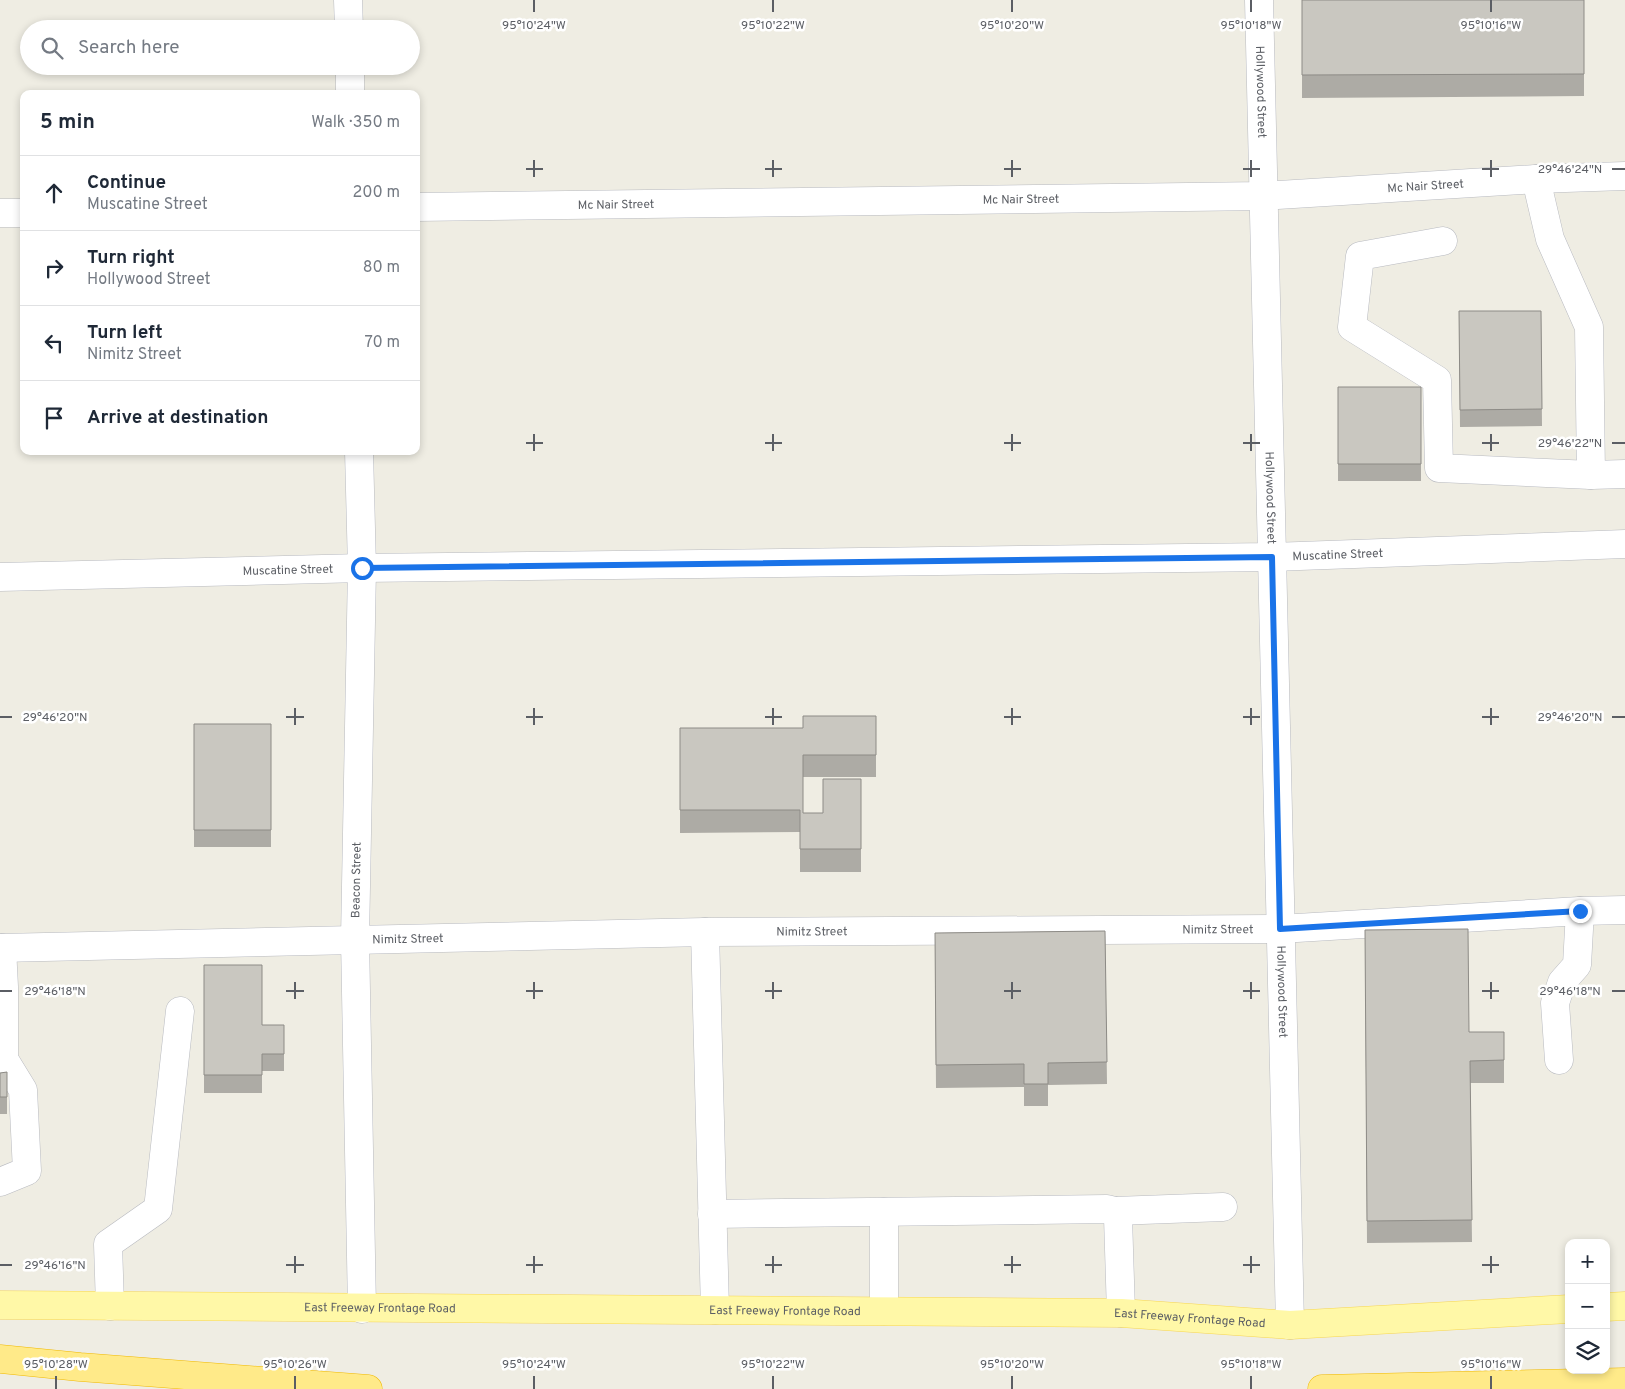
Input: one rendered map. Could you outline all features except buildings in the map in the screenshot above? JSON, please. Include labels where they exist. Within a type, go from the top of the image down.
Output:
[{"type":"highway","points":[[0,1359],[368,1389]]},
{"type":"highway","points":[[1322,1389],[1625,1382]]},
{"type":"main road","name":"East Freeway Frontage Road","points":[[0,1305],[1121,1313],[1290,1325],[1565,1309]]},
{"type":"main road","points":[[1610,1307],[1625,1306]]},
{"type":"street","points":[[348,0],[349,20]]},
{"type":"street","name":"Hollywood Street","points":[[1259,0],[1290,1325]]},
{"type":"street","points":[[350,75],[350,90]]},
{"type":"street","name":"Mc Nair Street","points":[[420,207],[1263,196],[1536,179],[1625,176]]},
{"type":"street","points":[[1536,179],[1550,239],[1589,326],[1591,474]]},
{"type":"street","points":[[0,213],[20,213]]},
{"type":"street","points":[[1443,241],[1360,256],[1352,326],[1437,380],[1439,468],[1625,474]]},
{"type":"street","name":"Beacon Street","points":[[359,455],[362,568],[355,939],[362,1309]]},
{"type":"street","name":"Muscatine Street","points":[[0,577],[362,568],[1272,557],[1625,544]]},
{"type":"street","name":"Nimitz Street","points":[[1,948],[705,932],[1280,929],[1625,910]]},
{"type":"street","points":[[1560,1060],[1555,1003],[1562,982],[1577,965],[1580,911]]},
{"type":"street","points":[[705,932],[715,1310]]},
{"type":"street","points":[[0,1182],[27,1171],[23,1090],[4,1059],[4,987],[1,948]]},
{"type":"street","points":[[110,1306],[108,1244],[158,1209],[180,1011]]},
{"type":"street","points":[[712,1214],[1107,1209],[1115,1211],[1223,1207]]},
{"type":"street","points":[[1115,1211],[1118,1217],[1121,1313]]},
{"type":"street","points":[[884,1212],[884,1311]]},
{"type":"street","points":[[0,1297],[0,1305]]},
{"type":"route","points":[[362,568],[1272,557],[1280,929],[1580,911]]}]
